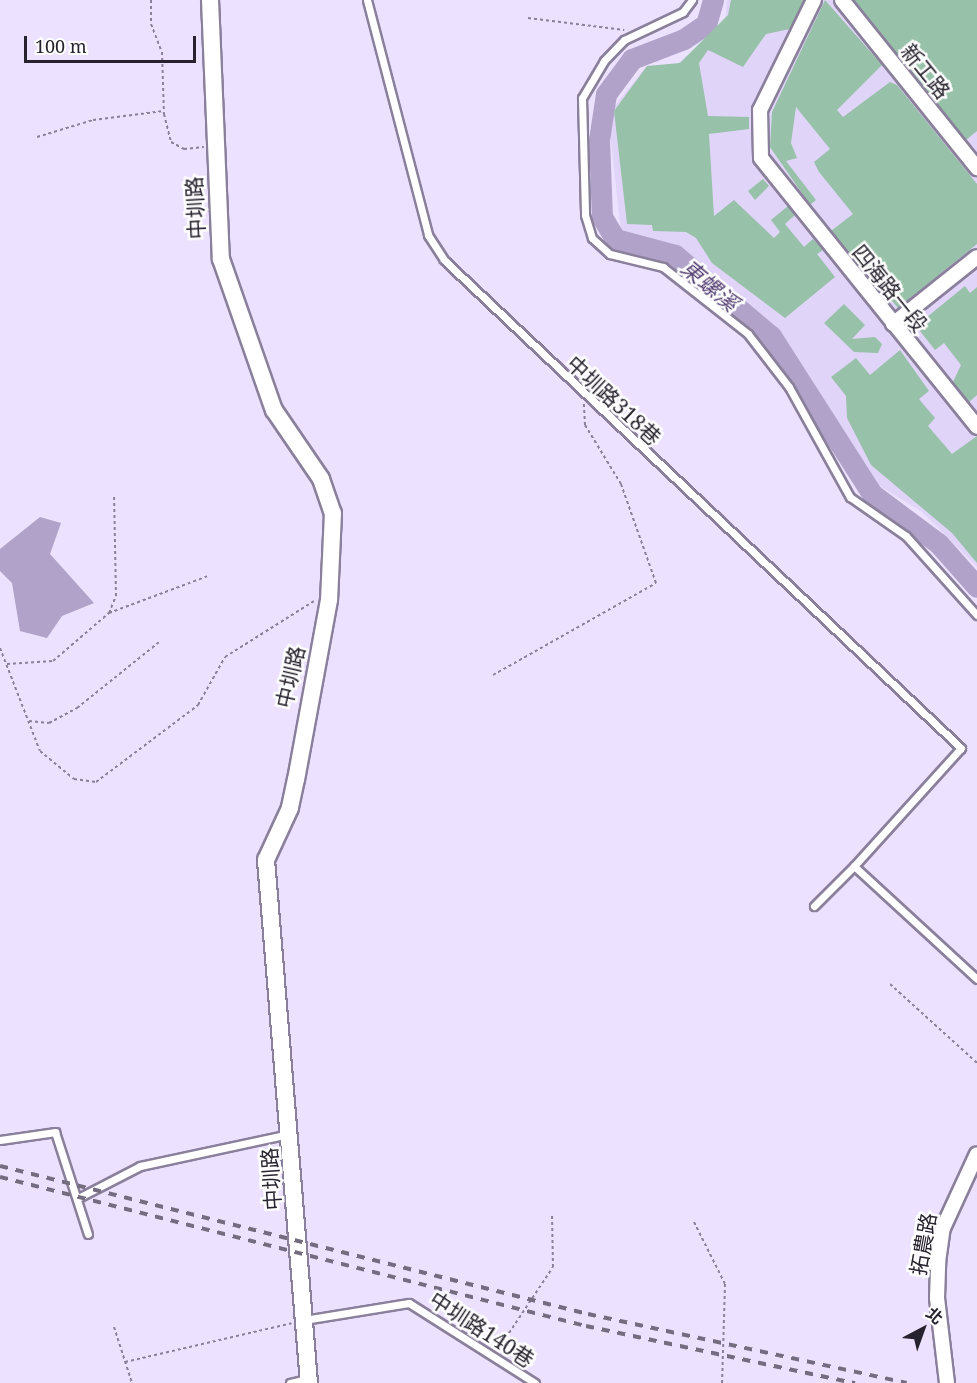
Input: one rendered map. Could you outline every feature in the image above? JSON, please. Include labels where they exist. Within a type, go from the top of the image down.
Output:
[{"type":"street","name":"中圳路","points":[[210,0],[221,259],[230,294],[274,410],[331,501],[329,600],[290,808],[266,860],[309,1381]]},
{"type":"street","name":"四海路一段","points":[[814,0],[760,110],[761,158],[770,175],[977,427]]},
{"type":"street","name":"新工路","points":[[842,0],[977,168]]},
{"type":"street","points":[[893,324],[977,257]]},
{"type":"street","name":"拓農路","points":[[946,1383],[937,1298],[943,1228],[977,1154]]},
{"type":"lane","name":"中圳路318巷","points":[[367,0],[428,235],[468,285],[961,748],[854,866]]},
{"type":"lane","points":[[692,0],[683,12],[635,36],[604,61],[582,98],[585,215],[592,237],[610,254],[663,267],[748,334],[789,387],[850,497],[906,536],[977,615]]},
{"type":"lane","points":[[814,906],[854,866],[977,979]]},
{"type":"lane","points":[[0,1140],[55,1132],[80,1197],[88,1234]]},
{"type":"lane","points":[[80,1197],[141,1166],[290,1134]]},
{"type":"lane","name":"中圳路140巷","points":[[304,1320],[409,1303],[535,1383]]},
{"type":"lane","points":[[290,1383],[309,1381]]},
{"type":"path","points":[[150,0],[151,24],[162,52],[164,111],[177,147],[192,151],[215,144]]},
{"type":"path","points":[[528,18],[618,27],[635,36]]},
{"type":"path","points":[[37,137],[93,120],[164,111]]},
{"type":"path","points":[[493,675],[656,583],[621,484],[581,415],[586,397]]},
{"type":"path","points":[[109,613],[116,596],[114,494]]},
{"type":"path","points":[[7,664],[53,661],[109,613],[208,576]]},
{"type":"path","points":[[0,648],[40,751],[55,768],[74,779],[96,782],[198,705],[225,657],[314,601],[329,600]]},
{"type":"path","points":[[29,721],[49,723],[77,708],[159,642]]},
{"type":"path","points":[[890,984],[977,1063]]},
{"type":"path","points":[[494,1356],[553,1267],[552,1213]]},
{"type":"path","points":[[694,1222],[725,1284],[722,1383]]},
{"type":"path","points":[[125,1362],[304,1320]]},
{"type":"path","points":[[114,1327],[132,1383]]},
{"type":"shaded area","points":[[727,0],[977,0],[977,567],[922,512],[867,478],[803,366],[728,289],[660,241],[621,232],[608,114],[646,67],[675,66],[725,23]]},
{"type":"shaded area","points":[[40,517],[61,523],[50,554],[94,603],[62,616],[47,638],[20,631],[12,583],[0,571],[0,549]]},
{"type":"building","points":[[731,0],[804,0],[790,29],[766,34],[743,67],[708,50],[699,63],[708,116],[749,117],[749,129],[709,134],[714,216],[734,200],[774,238],[780,232],[771,220],[788,206],[795,215],[785,224],[804,247],[813,239],[823,250],[817,254],[835,277],[785,318],[712,263],[696,238],[686,232],[653,231],[652,225],[627,224],[614,111],[647,66],[680,63],[728,15]]},
{"type":"building","points":[[825,0],[882,65],[837,110],[843,117],[890,82],[897,85],[977,184],[977,244],[898,308],[831,231],[853,214],[819,172],[814,162],[830,149],[796,107],[791,143],[797,158],[786,161],[816,200],[810,205],[770,147],[772,112]]},
{"type":"building","points":[[854,0],[977,0],[977,131],[966,140]]},
{"type":"building","points":[[763,179],[769,186],[755,200],[748,191]]},
{"type":"building","points":[[965,286],[970,293],[977,287],[977,395],[969,402],[953,382],[961,365],[944,343],[935,350],[916,326]]},
{"type":"building","points":[[844,304],[865,325],[852,339],[875,337],[882,344],[878,353],[854,352],[824,323]]},
{"type":"building","points":[[900,350],[929,391],[919,399],[935,418],[928,426],[952,454],[977,436],[977,563],[952,533],[871,465],[847,418],[846,396],[831,377],[856,358],[870,375]]},
{"type":"waterway","name":"東螺溪","points":[[713,0],[706,24],[684,39],[632,59],[606,94],[599,140],[602,217],[615,239],[675,255],[771,336],[872,494],[939,544],[977,587]]},
{"type":"railway","points":[[0,1166],[588,1314],[907,1383]]},
{"type":"railway","points":[[0,1177],[586,1326],[855,1383]]}]
